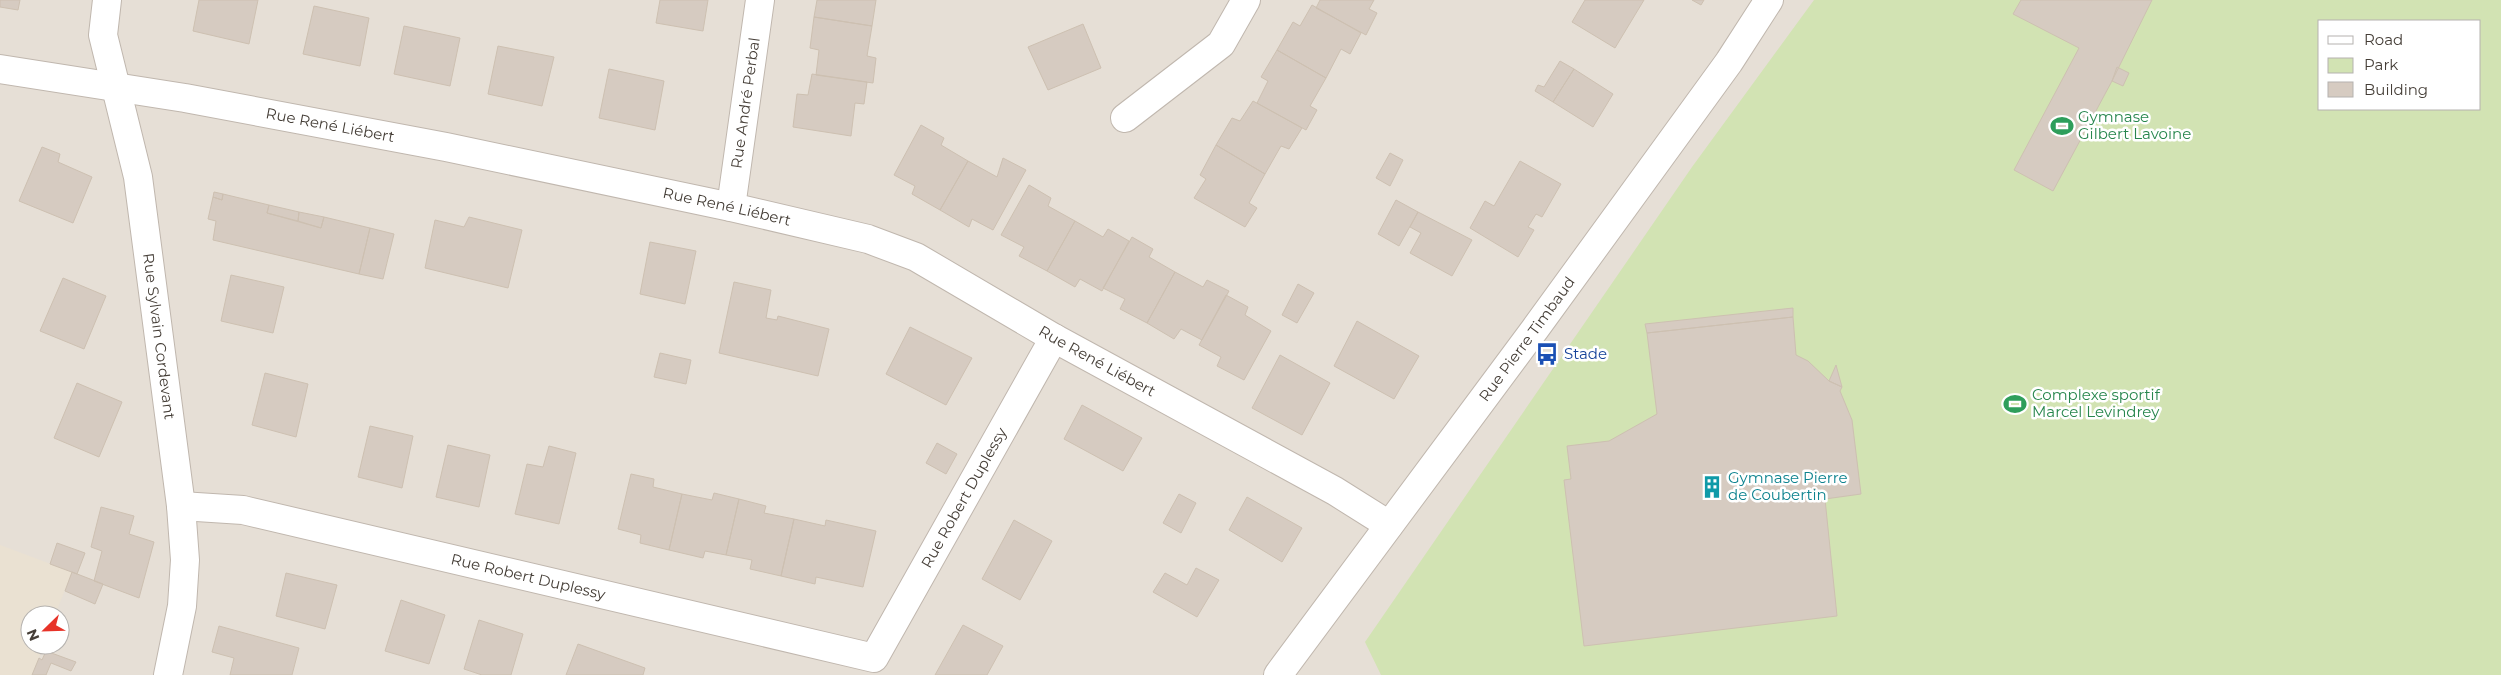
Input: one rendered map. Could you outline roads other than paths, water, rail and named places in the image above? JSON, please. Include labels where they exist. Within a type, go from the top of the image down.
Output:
[{"type":"street","name":"Rue Sylvain Cordevant","points":[[107,0],[103,35],[138,177],[181,506],[185,560],[182,606],[168,675]]},
{"type":"street","name":"Rue André Perbal","points":[[731,207],[760,0]]},
{"type":"street","points":[[1125,118],[1221,44],[1246,0]]},
{"type":"street","name":"Rue Pierre Timbaud","points":[[1278,675],[1728,62],[1769,0]]},
{"type":"street","name":"Rue René Liébert","points":[[0,69],[185,98],[436,146],[731,207],[868,239],[916,257],[1054,338],[1335,491],[1389,525]]},
{"type":"street","name":"Rue Robert Duplessy","points":[[181,506],[243,510],[869,666],[1054,338]]},
{"type":"place","name":"Gymnase Gilbert Lavoine","points":[[2062,126]]},
{"type":"place","name":"Stade","points":[[1547,354]]},
{"type":"place","name":"Complexe sportif Marcel Levindrey","points":[[2015,404]]},
{"type":"place","name":"Gymnase Pierre de Coubertin","points":[[1712,487]]}]
